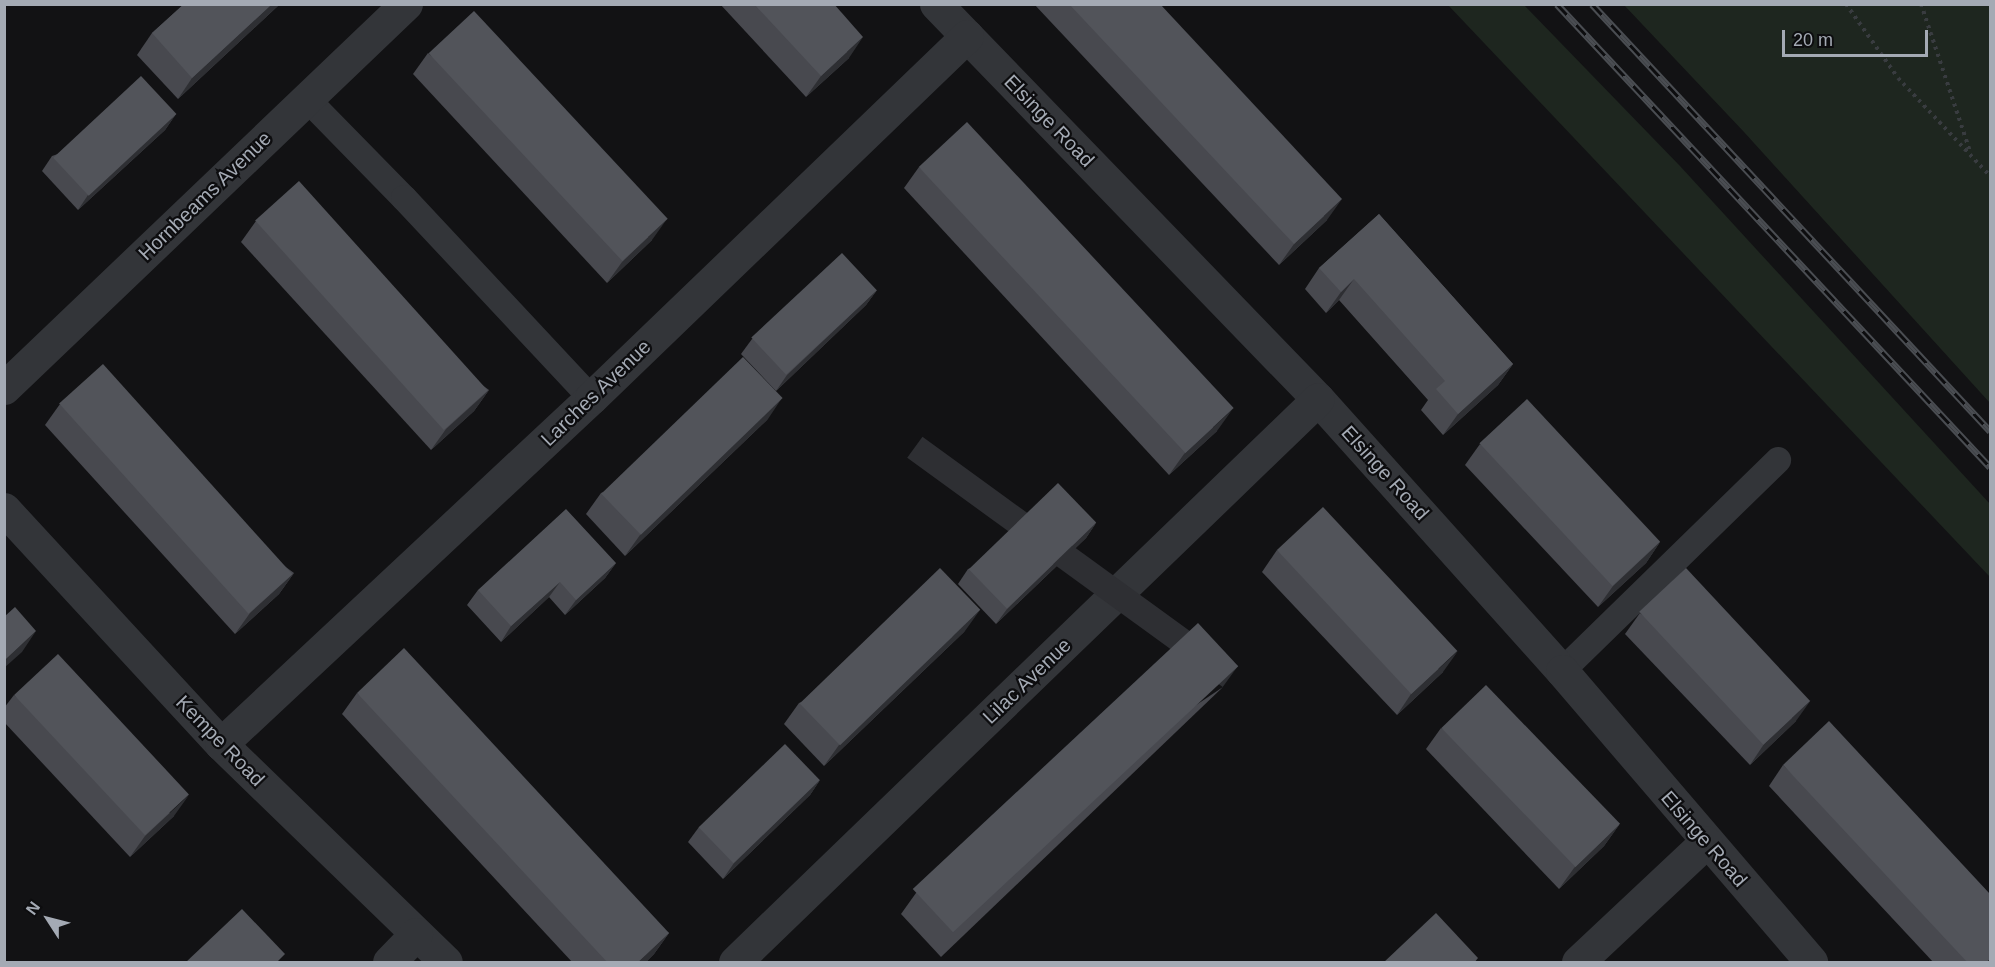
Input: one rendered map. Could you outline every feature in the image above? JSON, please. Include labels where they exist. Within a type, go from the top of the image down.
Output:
[{"type":"street","name":"Hornbeams Avenue","points":[[4,388],[406,4]]},
{"type":"street","name":"Elsinge Road","points":[[936,4],[1318,399],[1562,671],[1810,963]]},
{"type":"street","name":"Larches Avenue","points":[[221,744],[591,399],[967,36]]},
{"type":"street","name":"Lilac Avenue","points":[[735,963],[1318,399]]},
{"type":"street","name":"Kempe Road","points":[[4,509],[221,744],[446,963]]},
{"type":"street","points":[[1578,963],[1706,842]]},
{"type":"street","points":[[389,963],[416,934]]},
{"type":"lane","points":[[307,99],[404,198],[591,399]]},
{"type":"lane","points":[[1562,671],[1778,460]]},
{"type":"path","points":[[1846,4],[1898,78],[1970,152],[1990,176]]},
{"type":"path","points":[[1921,4],[1970,152]]},
{"type":"shaded area","points":[[1448,5],[1524,5],[1680,166],[1990,504],[1990,577]]},
{"type":"shaded area","points":[[1624,5],[1990,5],[1990,403],[1744,132]]},
{"type":"building","points":[[184,4],[272,4],[192,78],[152,33]]},
{"type":"building","points":[[754,4],[834,4],[863,37],[821,76]]},
{"type":"building","points":[[1069,4],[1160,4],[1342,199],[1294,244]]},
{"type":"building","points":[[474,11],[668,219],[622,261],[429,53]]},
{"type":"building","points":[[141,76],[176,114],[89,196],[53,158]]},
{"type":"building","points":[[967,122],[1234,408],[1185,453],[919,167]]},
{"type":"building","points":[[299,181],[488,391],[444,430],[255,220]]},
{"type":"building","points":[[1379,214],[1513,364],[1458,414],[1436,389],[1445,381],[1354,279],[1341,292],[1319,268]]},
{"type":"building","points":[[842,253],[877,290],[786,375],[751,338]]},
{"type":"building","points":[[743,357],[783,398],[641,535],[601,494]]},
{"type":"building","points":[[103,364],[292,574],[249,614],[59,403]]},
{"type":"building","points":[[1527,399],[1660,542],[1612,586],[1479,443]]},
{"type":"building","points":[[1058,483],[1096,523],[1007,609],[969,569]]},
{"type":"building","points":[[1323,507],[1457,651],[1411,694],[1277,550]]},
{"type":"building","points":[[566,509],[616,563],[576,600],[560,582],[511,626],[478,590]]},
{"type":"building","points":[[940,568],[980,610],[840,745],[800,703]]},
{"type":"building","points":[[1686,568],[1810,701],[1763,745],[1639,612]]},
{"type":"building","points":[[15,607],[36,631],[4,661],[4,617]]},
{"type":"building","points":[[1198,623],[1238,666],[953,932],[913,889]]},
{"type":"building","points":[[404,648],[669,933],[637,963],[608,963],[357,693]]},
{"type":"building","points":[[58,654],[189,794],[145,835],[14,695]]},
{"type":"building","points":[[1486,685],[1620,824],[1575,867],[1441,728]]},
{"type":"building","points":[[1829,721],[1990,894],[1990,959],[1986,963],[1968,963],[1783,765]]},
{"type":"building","points":[[785,744],[820,780],[733,863],[699,827]]},
{"type":"building","points":[[242,909],[285,954],[276,963],[185,963]]},
{"type":"building","points":[[1436,913],[1478,958],[1474,963],[1383,963]]},
{"type":"railway","points":[[1557,4],[1990,467]]},
{"type":"railway","points":[[1592,4],[1990,431]]}]
